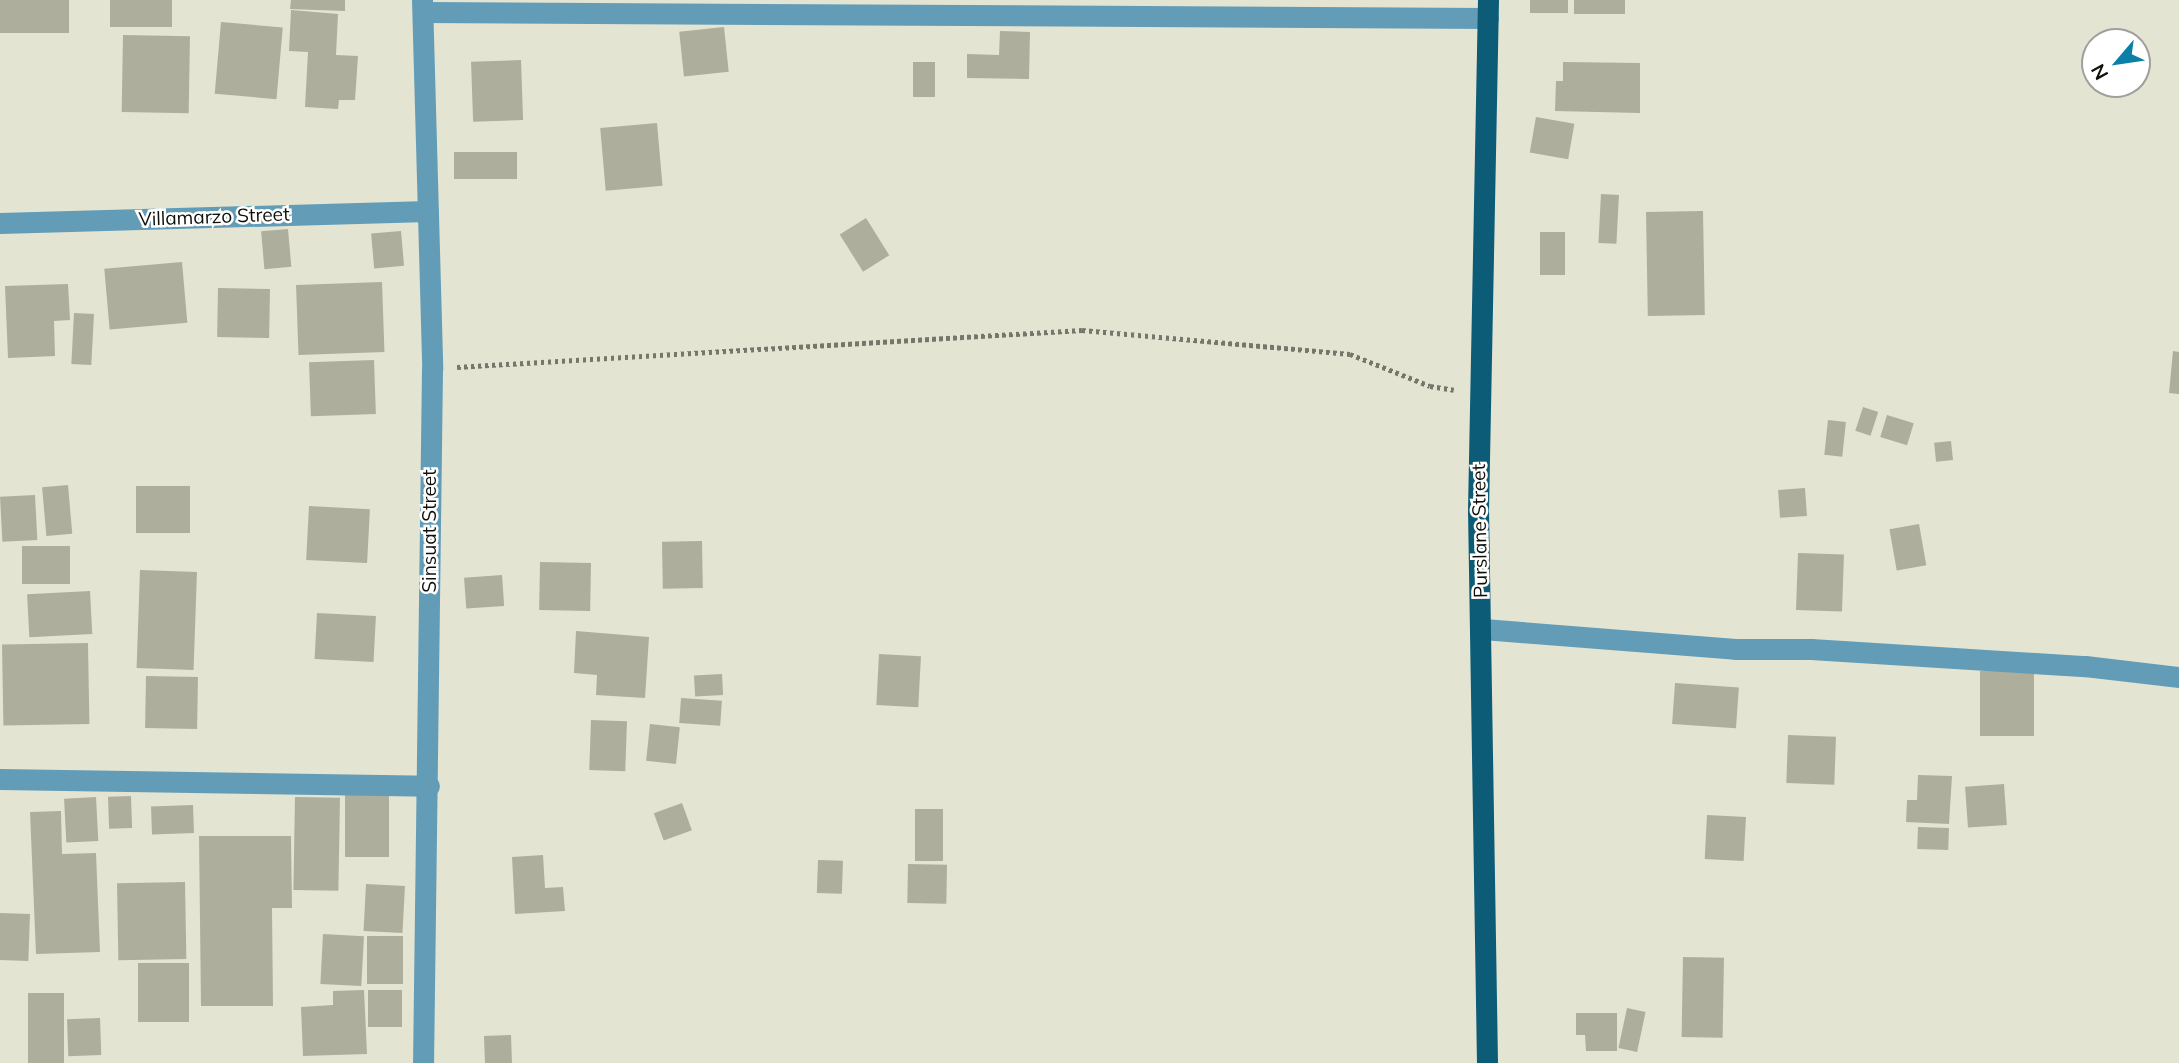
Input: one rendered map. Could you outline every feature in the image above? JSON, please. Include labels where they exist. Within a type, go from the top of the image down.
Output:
[{"type":"main road","name":"Purslane Street","points":[[1487,1063],[1479,392],[1488,9]]},
{"type":"street","points":[[422,6],[1488,9]]},
{"type":"street","name":"Sinsuat Street","points":[[422,6],[432,369],[429,786],[423,1063]]},
{"type":"street","name":"Villamarzo Street","points":[[0,223],[428,211]]},
{"type":"street","points":[[1483,629],[1735,649],[1811,649],[2085,666],[2179,677]]},
{"type":"street","points":[[0,779],[429,786]]},
{"type":"path","points":[[432,369],[1083,330],[1350,354],[1430,386],[1479,392]]},
{"type":"building","points":[[0,0],[69,0],[69,33],[0,33]]},
{"type":"building","points":[[110,0],[172,0],[172,27],[110,27]]},
{"type":"building","points":[[291,0],[345,0],[345,11],[290,9]]},
{"type":"building","points":[[1530,0],[1568,0],[1568,13],[1530,13]]},
{"type":"building","points":[[1574,0],[1625,0],[1625,14],[1574,14]]},
{"type":"building","points":[[291,10],[338,14],[336,55],[358,56],[355,100],[339,100],[338,109],[305,107],[308,52],[289,51]]},
{"type":"building","points":[[221,22],[283,27],[276,99],[215,94]]},
{"type":"building","points":[[724,27],[729,72],[684,76],[679,32]]},
{"type":"building","points":[[1000,31],[1030,32],[1029,79],[967,78],[967,54],[999,55]]},
{"type":"building","points":[[123,35],[190,36],[189,113],[122,112]]},
{"type":"building","points":[[521,60],[523,120],[473,122],[471,62]]},
{"type":"building","points":[[913,62],[935,62],[935,97],[913,97]]},
{"type":"building","points":[[1563,62],[1640,63],[1640,113],[1555,111],[1556,81],[1563,81]]},
{"type":"building","points":[[1536,117],[1574,124],[1568,159],[1530,152]]},
{"type":"building","points":[[657,123],[662,186],[606,191],[600,128]]},
{"type":"building","points":[[454,152],[517,152],[517,179],[454,179]]},
{"type":"building","points":[[1601,194],[1619,195],[1616,244],[1598,243]]},
{"type":"building","points":[[1703,211],[1705,315],[1648,316],[1646,212]]},
{"type":"building","points":[[866,218],[889,255],[863,272],[840,234]]},
{"type":"building","points":[[288,229],[291,267],[264,269],[261,231]]},
{"type":"building","points":[[401,231],[404,266],[374,268],[371,234]]},
{"type":"building","points":[[1540,232],[1565,232],[1565,275],[1540,275]]},
{"type":"building","points":[[182,262],[187,323],[110,330],[104,269]]},
{"type":"building","points":[[382,282],[384,352],[298,355],[296,285]]},
{"type":"building","points":[[68,284],[70,320],[54,321],[55,356],[8,358],[5,286]]},
{"type":"building","points":[[218,288],[270,289],[269,338],[217,337]]},
{"type":"building","points":[[74,313],[94,314],[91,365],[71,364]]},
{"type":"building","points":[[2173,351],[2179,352],[2179,394],[2169,393]]},
{"type":"building","points":[[374,360],[376,414],[311,416],[309,362]]},
{"type":"building","points":[[1863,407],[1878,412],[1870,436],[1855,431]]},
{"type":"building","points":[[1887,415],[1914,423],[1907,445],[1880,437]]},
{"type":"building","points":[[1828,420],[1846,422],[1842,457],[1824,455]]},
{"type":"building","points":[[1951,441],[1953,460],[1936,462],[1934,443]]},
{"type":"building","points":[[68,485],[72,534],[46,536],[42,487]]},
{"type":"building","points":[[136,486],[190,486],[190,533],[136,533]]},
{"type":"building","points":[[1805,488],[1807,516],[1780,518],[1778,490]]},
{"type":"building","points":[[35,495],[37,540],[2,542],[0,497]]},
{"type":"building","points":[[309,506],[370,509],[367,563],[306,560]]},
{"type":"building","points":[[1919,524],[1926,565],[1897,571],[1889,529]]},
{"type":"building","points":[[702,541],[703,588],[663,589],[662,542]]},
{"type":"building","points":[[22,546],[70,546],[70,584],[22,584]]},
{"type":"building","points":[[1798,553],[1844,555],[1842,612],[1796,610]]},
{"type":"building","points":[[540,562],[591,563],[590,611],[539,610]]},
{"type":"building","points":[[140,570],[197,572],[194,670],[137,668]]},
{"type":"building","points":[[502,575],[504,606],[466,609],[464,578]]},
{"type":"building","points":[[90,591],[92,634],[29,637],[27,594]]},
{"type":"building","points":[[317,613],[376,616],[374,662],[315,659]]},
{"type":"building","points":[[576,631],[649,637],[645,698],[596,695],[597,675],[574,673]]},
{"type":"building","points":[[88,643],[89,724],[3,725],[2,645]]},
{"type":"building","points":[[879,654],[921,656],[918,707],[876,705]]},
{"type":"building","points":[[1980,671],[2034,671],[2034,736],[1980,736]]},
{"type":"building","points":[[722,674],[723,695],[695,696],[694,675]]},
{"type":"building","points":[[146,676],[198,677],[197,729],[145,728]]},
{"type":"building","points":[[1675,683],[1739,687],[1736,728],[1672,724]]},
{"type":"building","points":[[681,698],[722,701],[720,726],[679,723]]},
{"type":"building","points":[[591,720],[627,721],[625,771],[589,770]]},
{"type":"building","points":[[650,724],[680,727],[676,764],[646,761]]},
{"type":"building","points":[[1788,735],[1836,737],[1834,785],[1786,783]]},
{"type":"building","points":[[1918,775],[1952,776],[1949,824],[1906,822],[1907,800],[1917,800]]},
{"type":"building","points":[[2004,784],[2007,825],[1968,828],[1965,787]]},
{"type":"building","points":[[345,786],[389,786],[389,857],[345,857]]},
{"type":"building","points":[[131,796],[132,828],[109,829],[108,797]]},
{"type":"building","points":[[96,797],[98,841],[66,843],[64,799]]},
{"type":"building","points":[[295,797],[340,798],[338,891],[293,890]]},
{"type":"building","points":[[682,803],[692,830],[664,841],[654,813]]},
{"type":"building","points":[[193,805],[194,833],[152,834],[151,806]]},
{"type":"building","points":[[915,809],[943,809],[943,861],[915,861]]},
{"type":"building","points":[[61,811],[62,854],[96,853],[100,952],[36,954],[30,812]]},
{"type":"building","points":[[1707,815],[1746,817],[1744,861],[1705,859]]},
{"type":"building","points":[[1918,827],[1949,828],[1948,850],[1917,849]]},
{"type":"building","points":[[199,836],[291,836],[292,908],[272,908],[273,1006],[201,1006]]},
{"type":"building","points":[[543,855],[545,888],[563,887],[565,911],[515,914],[512,857]]},
{"type":"building","points":[[818,860],[843,861],[842,894],[817,893]]},
{"type":"building","points":[[908,864],[947,865],[946,904],[907,903]]},
{"type":"building","points":[[185,882],[186,959],[118,960],[117,883]]},
{"type":"building","points":[[366,884],[405,886],[402,933],[364,931]]},
{"type":"building","points":[[0,913],[30,914],[28,961],[0,960]]},
{"type":"building","points":[[323,934],[364,936],[361,986],[320,984]]},
{"type":"building","points":[[367,936],[403,936],[403,984],[367,984]]},
{"type":"building","points":[[1683,957],[1724,958],[1723,1038],[1682,1037]]},
{"type":"building","points":[[138,963],[189,963],[189,1022],[138,1022]]},
{"type":"building","points":[[364,990],[367,1054],[303,1056],[301,1007],[333,1005],[333,991]]},
{"type":"building","points":[[368,990],[402,990],[402,1027],[368,1027]]},
{"type":"building","points":[[28,993],[64,993],[64,1063],[28,1063]]},
{"type":"building","points":[[1627,1008],[1646,1012],[1637,1052],[1618,1048]]},
{"type":"building","points":[[1576,1013],[1617,1013],[1617,1051],[1586,1051],[1585,1035],[1576,1035]]},
{"type":"building","points":[[100,1018],[101,1055],[68,1056],[67,1019]]},
{"type":"building","points":[[511,1035],[512,1063],[485,1063],[484,1036]]}]
